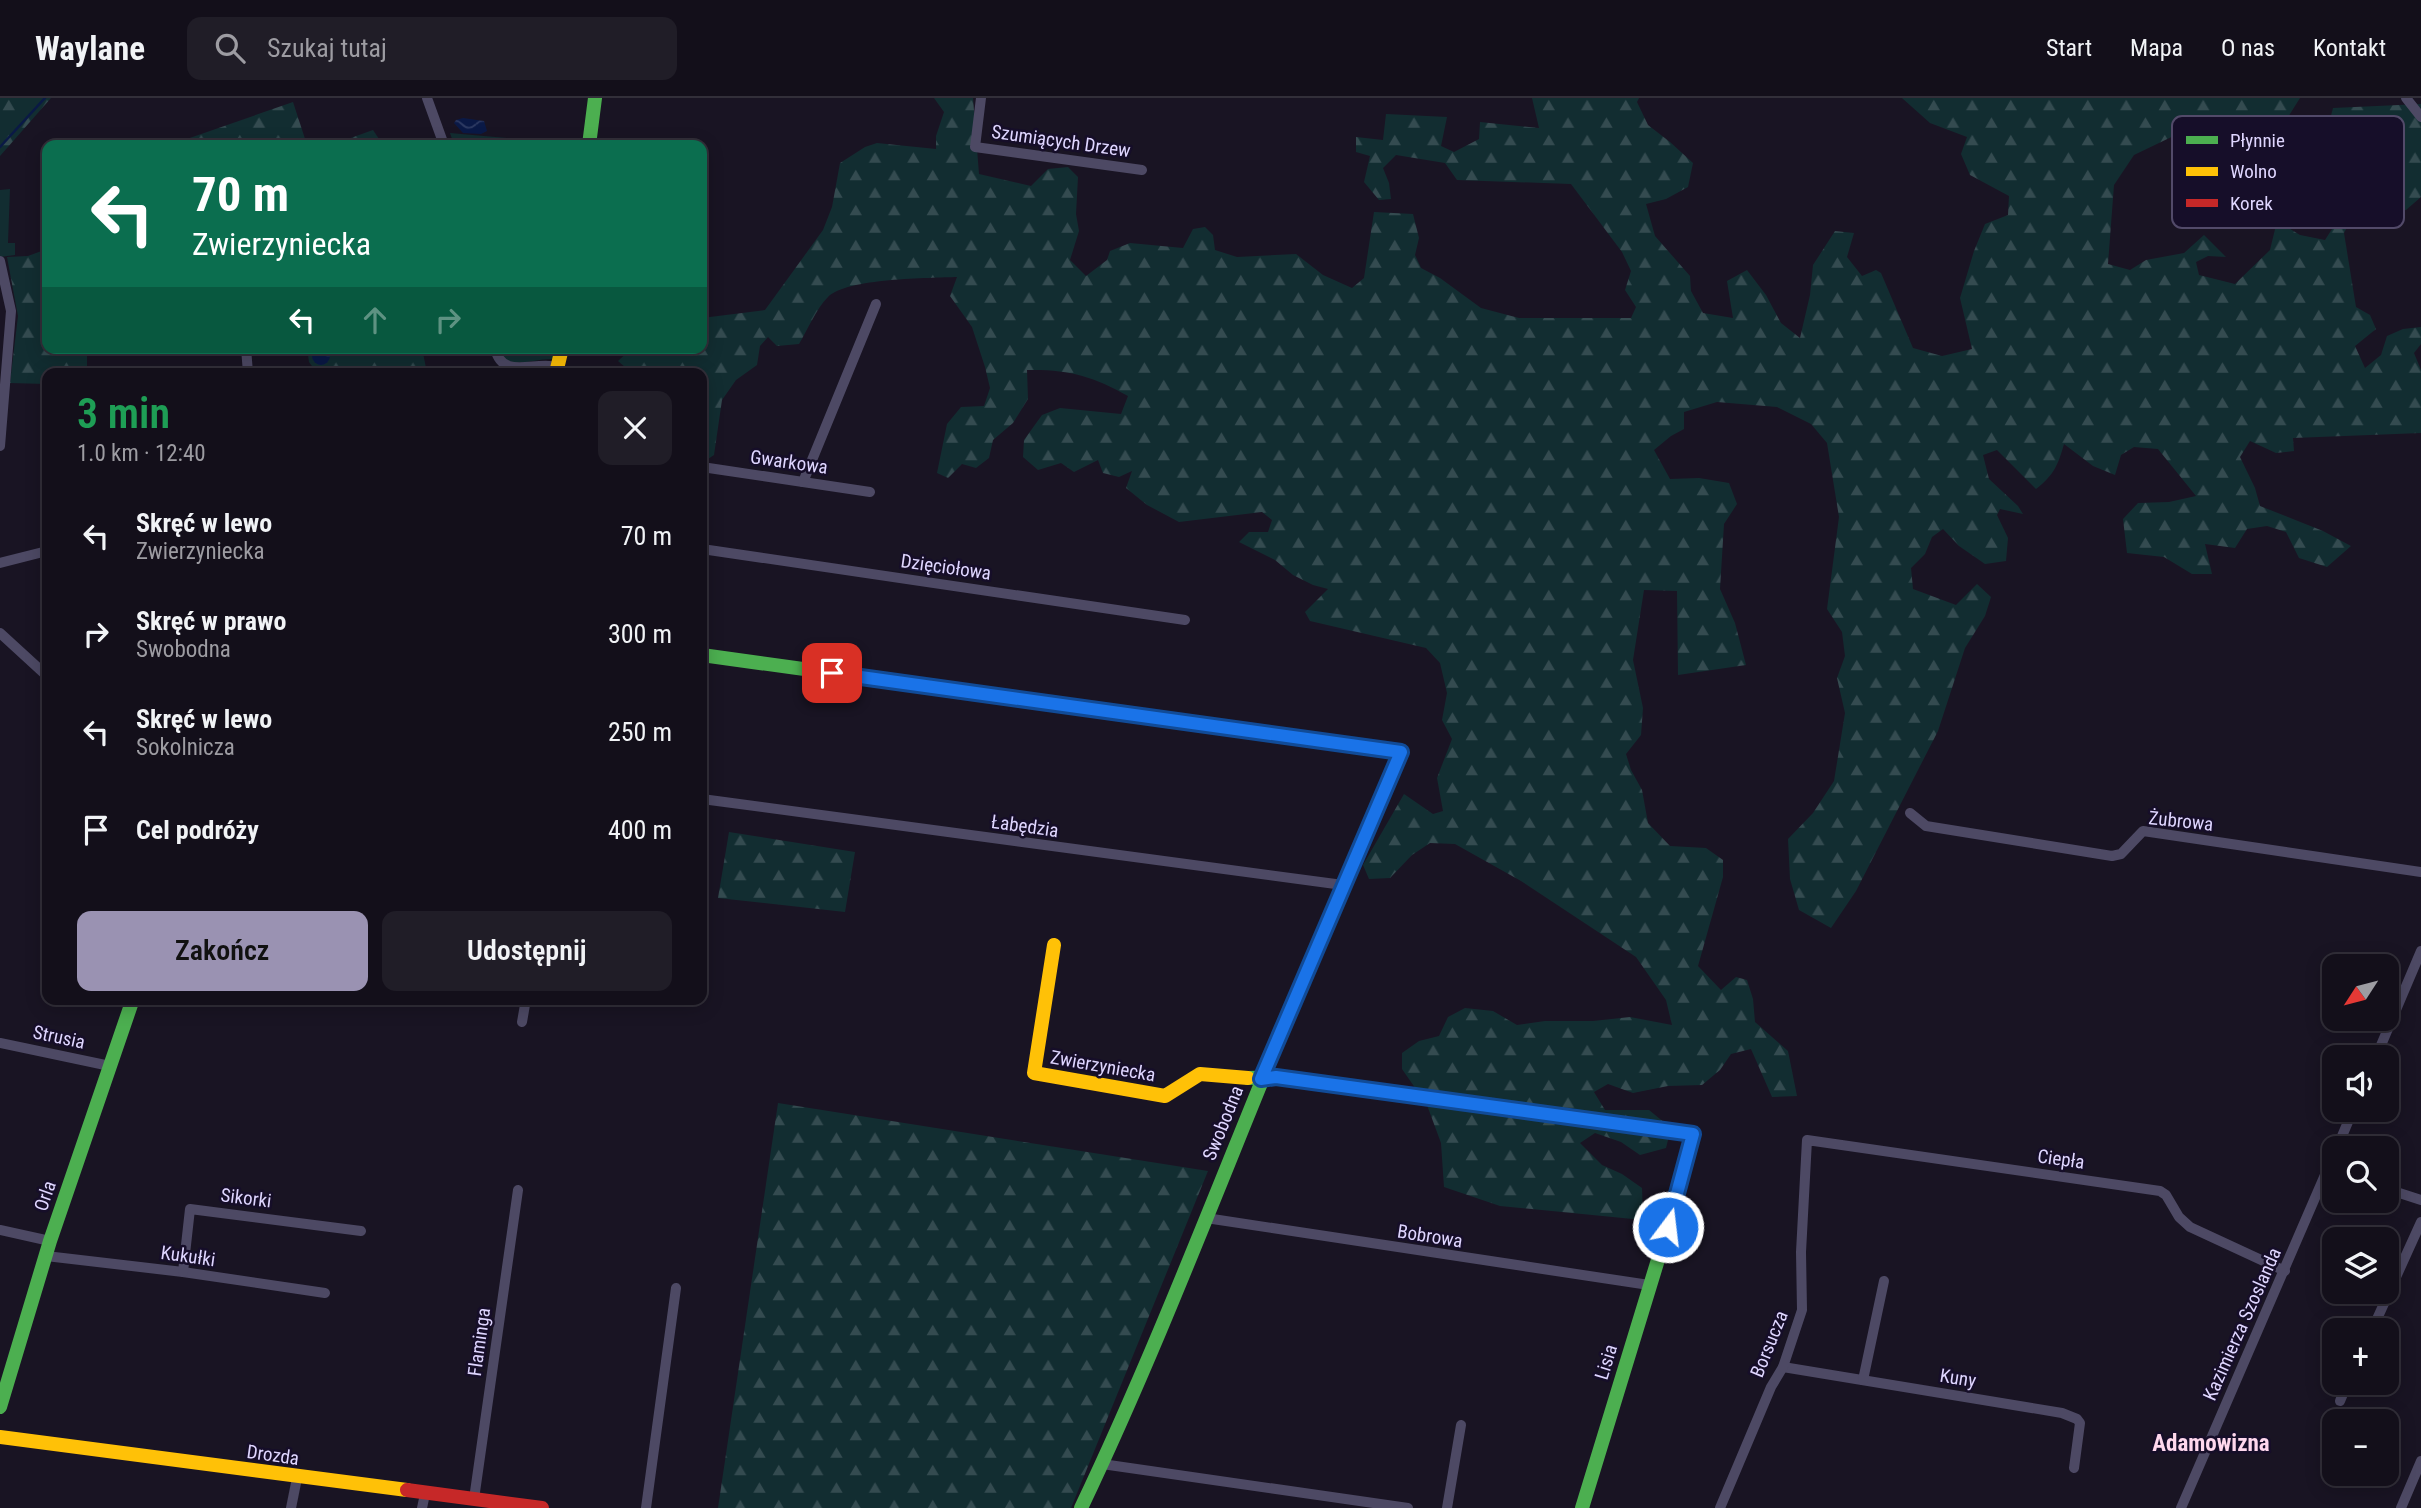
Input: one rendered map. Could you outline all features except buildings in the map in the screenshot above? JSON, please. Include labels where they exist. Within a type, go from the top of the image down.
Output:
[{"type":"street","points":[[427,98],[442,140]]},
{"type":"street","points":[[590,140],[595,98]]},
{"type":"street","name":"Szumiących Drzew","points":[[981,98],[975,147],[1142,170]]},
{"type":"street","points":[[2406,98],[2421,117]]},
{"type":"street","points":[[0,261],[11,311],[0,446]]},
{"type":"street","points":[[803,482],[876,304]]},
{"type":"street","points":[[498,354],[502,363],[510,366],[519,368],[547,363],[555,368]]},
{"type":"street","name":"Gwarkowa","points":[[707,468],[870,492]]},
{"type":"street","name":"Dzięciołowa","points":[[707,550],[1185,620]]},
{"type":"street","points":[[0,563],[42,552]]},
{"type":"street","points":[[0,634],[42,672]]},
{"type":"street","name":"Swobodna","points":[[707,656],[1401,752],[1082,1508]]},
{"type":"street","name":"Łabędzia","points":[[707,800],[1343,885]]},
{"type":"street","name":"Żubrowa","points":[[1910,813],[1926,826],[2112,856],[2121,854],[2143,831],[2421,872]]},
{"type":"street","name":"Zwierzyniecka","points":[[1054,944],[1034,1073],[1165,1096],[1200,1074],[1261,1079],[1276,1077],[1693,1134],[1668,1227]]},
{"type":"street","points":[[2381,1045],[2421,951]]},
{"type":"street","name":"Orla","points":[[0,1407],[50,1241],[131,1005]]},
{"type":"street","points":[[522,1022],[525,1005]]},
{"type":"street","name":"Strusia","points":[[0,1043],[110,1066]]},
{"type":"street","name":"Ciepła","points":[[1807,1140],[2160,1191],[2190,1227],[2285,1270]]},
{"type":"street","name":"Borsucza","points":[[1720,1508],[1771,1387],[1783,1367],[1802,1310],[1801,1252],[1807,1140]]},
{"type":"street","name":"Flaminga","points":[[474,1499],[518,1190]]},
{"type":"street","name":"Kazimierza Szoslanda","points":[[2181,1508],[2322,1191]]},
{"type":"street","points":[[2399,1193],[2421,1200]]},
{"type":"street","name":"Sikorki","points":[[183,1272],[190,1209],[361,1231]]},
{"type":"street","name":"Bobrowa","points":[[1206,1218],[1649,1286]]},
{"type":"street","points":[[2377,1318],[2421,1222]]},
{"type":"street","name":"Lisia","points":[[1582,1508],[1668,1227]]},
{"type":"street","points":[[0,1230],[50,1241]]},
{"type":"street","name":"Kukułki","points":[[46,1256],[183,1272],[325,1293]]},
{"type":"street","points":[[1863,1380],[1884,1281]]},
{"type":"street","points":[[646,1508],[676,1288]]},
{"type":"street","name":"Kuny","points":[[1783,1367],[2062,1413],[2077,1419],[2080,1429],[2074,1468]]},
{"type":"street","points":[[2340,1401],[2343,1395]]},
{"type":"street","points":[[1447,1508],[1461,1425]]},
{"type":"street","name":"Drozda","points":[[0,1437],[297,1478],[424,1501],[474,1499],[542,1508]]},
{"type":"street","points":[[2401,1508],[2421,1461]]},
{"type":"street","points":[[1102,1464],[1408,1508]]},
{"type":"street","points":[[291,1508],[297,1478]]},
{"type":"green space","points":[[0,98],[51,98],[0,156]]},
{"type":"green space","points":[[934,98],[973,98],[979,174],[1031,186],[1048,169],[1068,167],[1078,177],[1076,214],[1079,231],[1070,260],[1086,276],[1107,260],[1110,251],[1130,243],[1183,248],[1193,229],[1205,227],[1213,235],[1215,250],[1237,257],[1296,254],[1323,275],[1352,288],[1364,278],[1374,212],[1413,214],[1419,238],[1415,255],[1421,268],[1440,278],[1481,308],[1519,318],[1631,318],[1636,307],[1625,290],[1631,271],[1622,252],[1571,184],[1457,180],[1445,163],[1396,155],[1383,168],[1391,199],[1379,200],[1364,182],[1370,156],[1356,152],[1356,137],[1383,140],[1386,114],[1447,117],[1441,146],[1454,152],[1479,139],[1480,122],[1539,128],[1532,98],[1639,98],[1637,102],[1648,125],[1693,163],[1688,187],[1666,199],[1646,204],[1655,236],[1690,276],[1691,291],[1703,313],[1733,318],[1727,281],[1747,270],[1766,295],[1781,323],[1800,338],[1810,295],[1813,265],[1835,231],[1854,233],[1847,257],[1862,276],[1876,270],[1881,273],[1913,348],[1942,356],[1972,349],[1960,298],[1985,224],[2008,215],[2009,196],[1970,175],[1961,154],[1967,137],[1930,123],[1902,98],[2300,98],[2289,116],[2172,116],[2172,137],[2134,155],[2114,185],[2108,264],[2130,270],[2146,260],[2184,253],[2204,235],[2226,257],[2208,256],[2196,262],[2199,275],[2235,284],[2270,250],[2275,228],[2288,228],[2300,235],[2325,240],[2333,228],[2347,228],[2344,233],[2356,307],[2370,315],[2376,329],[2355,346],[2365,368],[2381,355],[2387,336],[2403,329],[2421,327],[2421,344],[2414,353],[2421,370],[2421,433],[2293,438],[2294,451],[2276,453],[2250,441],[2240,457],[2255,488],[2260,506],[2323,531],[2351,546],[2327,567],[2299,558],[2286,532],[2267,526],[2247,529],[2235,548],[2205,544],[2212,574],[2192,574],[2164,557],[2127,553],[2123,519],[2138,503],[2169,502],[2196,496],[2158,449],[2134,447],[2121,455],[2115,475],[2093,466],[2064,444],[2054,469],[2036,489],[1997,450],[1983,455],[1989,479],[2023,514],[2000,509],[1997,515],[2008,538],[2006,561],[1985,564],[1959,546],[1943,529],[1932,537],[1925,554],[1911,568],[1913,589],[1956,605],[1977,584],[1991,597],[1985,616],[1965,648],[1938,731],[1856,891],[1831,928],[1799,910],[1790,879],[1788,839],[1813,813],[1834,781],[1845,713],[1837,678],[1845,656],[1842,632],[1827,609],[1839,517],[1827,443],[1811,424],[1777,407],[1717,402],[1684,412],[1684,429],[1654,450],[1670,479],[1699,478],[1729,483],[1737,504],[1724,524],[1720,589],[1735,623],[1746,665],[1678,675],[1677,591],[1644,590],[1633,660],[1643,708],[1641,735],[1626,754],[1642,790],[1648,823],[1670,846],[1706,848],[1723,860],[1723,877],[1698,966],[1721,990],[1736,977],[1747,980],[1753,999],[1755,1022],[1788,1051],[1797,1096],[1772,1097],[1751,1049],[1731,1054],[1720,1070],[1702,1085],[1668,1086],[1633,1093],[1608,1084],[1594,1092],[1605,1110],[1649,1110],[1671,1128],[1666,1148],[1640,1155],[1621,1142],[1595,1133],[1580,1143],[1602,1165],[1622,1174],[1642,1188],[1643,1220],[1500,1206],[1444,1187],[1441,1143],[1427,1105],[1402,1069],[1402,1053],[1419,1041],[1439,1036],[1448,1017],[1465,1008],[1493,1011],[1517,1025],[1630,1017],[1672,1025],[1666,1000],[1636,957],[1521,881],[1455,844],[1430,843],[1412,855],[1390,878],[1369,879],[1363,865],[1404,794],[1433,814],[1443,811],[1437,778],[1452,739],[1442,720],[1447,693],[1440,663],[1426,648],[1310,621],[1305,612],[1328,589],[1293,575],[1275,560],[1239,542],[1249,532],[1268,532],[1272,520],[1262,512],[1179,522],[1147,505],[1126,488],[1132,471],[1119,477],[1103,473],[1098,460],[1074,472],[1061,463],[1038,470],[1023,457],[1024,440],[1042,415],[1060,408],[1121,414],[1128,396],[1103,383],[1067,373],[1027,370],[1028,399],[1013,423],[993,440],[989,458],[976,468],[962,464],[948,478],[937,473],[947,424],[961,407],[984,406],[990,388],[972,327],[950,296],[957,277],[889,280],[852,286],[828,297],[799,344],[777,346],[768,337],[760,346],[757,365],[736,380],[722,400],[714,455],[707,460],[707,368],[626,368],[618,361],[626,354],[707,354],[707,317],[765,310],[823,230],[832,207],[840,163],[865,147],[877,143],[936,149],[936,136],[944,112]]},
{"type":"green space","points":[[293,102],[305,140],[184,140]]},
{"type":"green space","points":[[2421,104],[2421,197],[2406,210],[2404,116],[2331,116],[2333,108]]},
{"type":"green space","points":[[373,130],[380,140],[345,140]]},
{"type":"green space","points":[[450,133],[507,138],[507,140],[452,140]]},
{"type":"green space","points":[[10,189],[8,243],[15,243],[15,255],[0,257],[0,190]]},
{"type":"green space","points":[[42,251],[42,354],[87,354],[87,368],[42,368],[42,384],[10,383],[18,316],[7,257],[28,256]]},
{"type":"green space","points":[[308,354],[423,354],[426,368],[313,368]]},
{"type":"green space","points":[[502,354],[555,354],[553,359],[516,362],[504,360]]},
{"type":"green space","points":[[729,832],[855,852],[845,912],[718,898]]},
{"type":"green space","points":[[778,1103],[1208,1171],[1071,1508],[718,1508]]},
{"type":"water","points":[[463,118],[484,121],[487,131],[481,134],[463,133],[454,123]]},
{"type":"water","points":[[313,354],[329,354],[327,362],[321,365],[315,362],[312,356]]},
{"type":"waterway","points":[[0,147],[45,98]]},
{"type":"traffic: fast","points":[[590,140],[595,98]]},
{"type":"traffic: fast","points":[[707,656],[1382,749]]},
{"type":"traffic: fast","points":[[1081,1508],[1175,1295],[1323,934]]},
{"type":"traffic: fast","points":[[0,1407],[50,1241],[131,1005]]},
{"type":"traffic: fast","points":[[1248,1078],[1276,1077],[1693,1134],[1668,1227],[1582,1508]]},
{"type":"traffic: slow","points":[[557,368],[561,354]]},
{"type":"traffic: slow","points":[[1054,945],[1034,1073],[1165,1096],[1200,1074],[1248,1078]]},
{"type":"traffic: slow","points":[[0,1437],[407,1490]]},
{"type":"traffic: jam","points":[[1323,934],[1401,752],[1382,749]]},
{"type":"traffic: jam","points":[[407,1490],[542,1508]]},
{"type":"district","name":"Adamowizna","points":[[2211,1443]]},
{"type":"route","points":[[832,673],[1401,752],[1261,1079],[1276,1077],[1693,1134],[1668,1227]]}]
